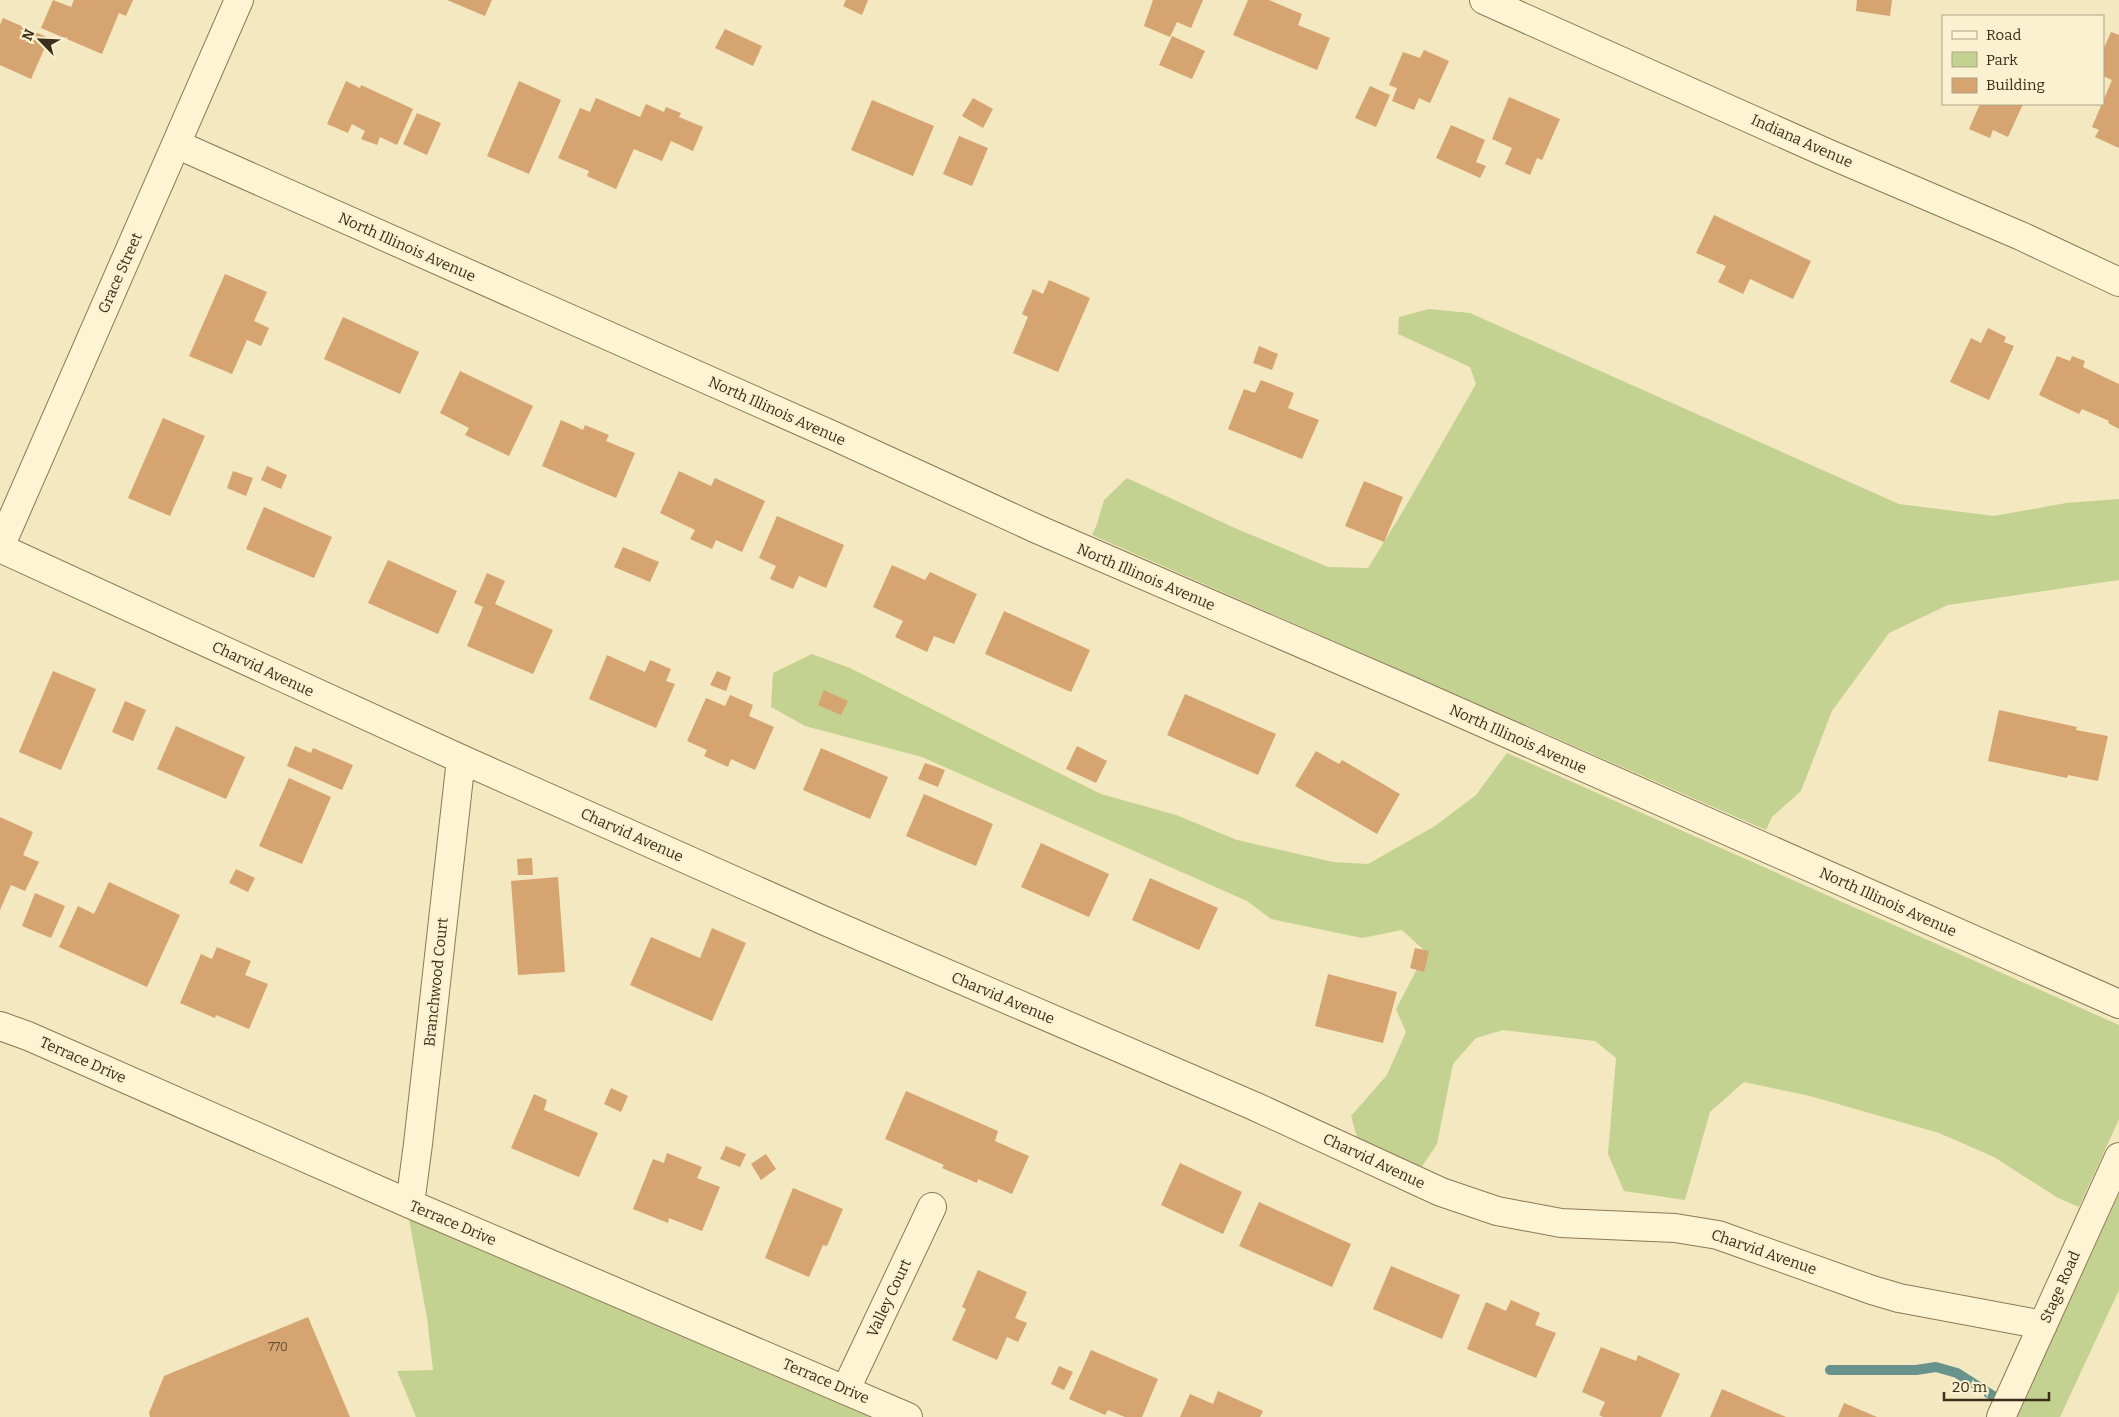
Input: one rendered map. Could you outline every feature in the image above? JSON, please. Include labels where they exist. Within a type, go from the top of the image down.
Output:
[{"type":"street","name":"Grace Street","points":[[0,547],[239,0]]},
{"type":"street","name":"Indiana Avenue","points":[[1484,0],[1829,154],[2021,236],[2119,282]]},
{"type":"street","name":"North Illinois Avenue","points":[[176,144],[834,436],[1037,529],[1400,686],[2119,1004]]},
{"type":"street","name":"Charvid Avenue","points":[[0,547],[461,759],[825,921],[1245,1102],[1441,1192],[1470,1203],[1527,1218],[1561,1223],[1675,1228],[1718,1234],[1899,1298],[2042,1325]]},
{"type":"street","name":"Branchwood Court","points":[[410,1204],[461,759]]},
{"type":"street","name":"Terrace Drive","points":[[0,1026],[28,1036],[410,1204],[908,1417]]},
{"type":"street","name":"Stage Road","points":[[2001,1417],[2119,1157]]},
{"type":"street","name":"Valley Court","points":[[846,1389],[932,1207]]},
{"type":"green space","points":[[1429,309],[1470,313],[1899,504],[1994,516],[2066,503],[2119,499],[2119,580],[1948,605],[1889,633],[1832,711],[1801,791],[1772,817],[1766,830],[1092,535],[1104,500],[1127,478],[1237,529],[1328,567],[1368,568],[1476,384],[1470,367],[1398,334],[1399,317]]},
{"type":"green space","points":[[812,654],[850,668],[1101,794],[1176,815],[1237,840],[1333,862],[1368,864],[1435,826],[1476,795],[1507,753],[2119,1025],[2119,1119],[2079,1207],[2058,1198],[1994,1157],[1939,1133],[1810,1096],[1744,1082],[1710,1112],[1685,1200],[1624,1191],[1608,1154],[1616,1058],[1595,1041],[1503,1030],[1476,1038],[1453,1064],[1437,1144],[1421,1168],[1358,1141],[1351,1116],[1387,1075],[1406,1032],[1396,1009],[1426,952],[1402,930],[1362,938],[1271,919],[1247,901],[922,757],[805,726],[771,707],[773,673]]},
{"type":"green space","points":[[2119,1193],[2119,1290],[2060,1417],[2017,1417]]},
{"type":"green space","points":[[409,1219],[870,1417],[416,1417],[397,1371],[433,1370],[427,1318]]},
{"type":"building","points":[[53,0],[71,7],[74,0],[133,0],[126,16],[119,13],[102,54],[41,28]]},
{"type":"building","points":[[447,0],[492,0],[485,16]]},
{"type":"building","points":[[846,0],[868,0],[862,15],[843,6]]},
{"type":"building","points":[[1153,0],[1203,0],[1191,28],[1177,22],[1170,37],[1144,26]]},
{"type":"building","points":[[1248,0],[1269,0],[1302,14],[1298,25],[1330,38],[1317,70],[1233,35]]},
{"type":"building","points":[[1857,0],[1892,0],[1890,16],[1856,11]]},
{"type":"building","points":[[3,18],[49,38],[31,79],[0,65],[0,25]]},
{"type":"building","points":[[725,29],[762,46],[753,66],[715,48]]},
{"type":"building","points":[[2111,32],[2119,35],[2119,148],[2095,137],[2099,130],[2092,127],[2101,105],[2104,105],[2104,99],[2112,80],[2104,76],[2104,48]]},
{"type":"building","points":[[1172,36],[1205,51],[1192,79],[1159,65]]},
{"type":"building","points":[[1424,50],[1449,61],[1430,103],[1419,98],[1414,110],[1392,101],[1397,88],[1389,85],[1403,52],[1420,58]]},
{"type":"building","points":[[346,81],[360,88],[361,85],[413,109],[397,145],[380,137],[377,145],[361,139],[365,131],[352,124],[348,133],[327,124]]},
{"type":"building","points":[[519,81],[561,100],[529,174],[487,156]]},
{"type":"building","points":[[1370,86],[1390,95],[1376,127],[1355,118]]},
{"type":"building","points":[[1509,97],[1560,119],[1542,160],[1537,158],[1530,175],[1505,164],[1512,148],[1492,139]]},
{"type":"building","points":[[596,98],[640,117],[646,104],[664,112],[666,107],[681,113],[679,117],[703,127],[693,151],[671,141],[662,161],[634,149],[616,189],[587,176],[589,171],[558,158],[580,108],[590,112]]},
{"type":"building","points":[[973,98],[993,109],[983,128],[962,116]]},
{"type":"building","points":[[872,100],[934,126],[913,176],[851,150]]},
{"type":"building","points":[[1980,105],[2023,105],[2008,137],[1993,130],[1990,138],[1969,129]]},
{"type":"building","points":[[417,113],[441,123],[427,155],[403,144]]},
{"type":"building","points":[[1451,125],[1485,140],[1476,162],[1486,166],[1480,178],[1436,158]]},
{"type":"building","points":[[959,136],[988,148],[972,186],[943,174]]},
{"type":"building","points":[[1714,215],[1811,261],[1793,299],[1750,279],[1743,294],[1718,282],[1726,266],[1696,253]]},
{"type":"building","points":[[225,274],[267,292],[254,321],[269,328],[261,346],[247,340],[232,374],[189,356]]},
{"type":"building","points":[[1049,280],[1090,298],[1058,372],[1013,353],[1028,317],[1022,314],[1033,289],[1043,294]]},
{"type":"building","points":[[343,317],[419,352],[400,394],[324,359]]},
{"type":"building","points":[[1988,328],[2006,337],[2004,342],[2014,346],[1989,400],[1950,382],[1971,338],[1981,343]]},
{"type":"building","points":[[1259,346],[1278,354],[1272,370],[1253,363]]},
{"type":"building","points":[[2057,356],[2070,361],[2072,356],[2085,361],[2083,367],[2119,384],[2119,429],[2108,423],[2109,421],[2082,409],[2079,414],[2039,395]]},
{"type":"building","points":[[460,371],[533,406],[509,456],[465,435],[469,428],[440,413]]},
{"type":"building","points":[[1261,380],[1294,393],[1288,408],[1319,420],[1302,459],[1228,429],[1244,389],[1255,393]]},
{"type":"building","points":[[163,418],[205,436],[170,516],[128,498]]},
{"type":"building","points":[[561,420],[583,430],[585,425],[609,435],[606,441],[635,453],[616,498],[542,466]]},
{"type":"building","points":[[267,466],[287,475],[281,489],[261,480]]},
{"type":"building","points":[[233,471],[253,478],[246,496],[227,488]]},
{"type":"building","points":[[679,471],[711,486],[715,478],[765,501],[742,552],[716,540],[712,549],[690,539],[695,530],[660,513]]},
{"type":"building","points":[[1364,481],[1403,497],[1384,542],[1345,526]]},
{"type":"building","points":[[264,507],[332,537],[314,578],[246,549]]},
{"type":"building","points":[[777,516],[844,545],[826,588],[799,576],[793,589],[770,579],[776,566],[759,558]]},
{"type":"building","points":[[623,547],[659,562],[650,582],[614,567]]},
{"type":"building","points":[[388,560],[457,591],[438,634],[368,603]]},
{"type":"building","points":[[892,565],[925,580],[930,572],[977,594],[954,644],[934,636],[927,652],[895,637],[903,621],[873,607]]},
{"type":"building","points":[[487,573],[505,581],[495,604],[553,630],[533,674],[467,646],[483,607],[474,603]]},
{"type":"building","points":[[1004,611],[1090,650],[1071,692],[985,654]]},
{"type":"building","points":[[607,655],[645,672],[650,660],[671,669],[666,681],[675,684],[656,728],[589,699]]},
{"type":"building","points":[[53,671],[96,689],[61,770],[19,752]]},
{"type":"building","points":[[717,671],[731,677],[726,691],[710,685]]},
{"type":"building","points":[[824,690],[848,701],[841,715],[818,705]]},
{"type":"building","points":[[1185,694],[1276,734],[1258,775],[1167,735]]},
{"type":"building","points":[[730,695],[753,705],[749,716],[774,727],[755,770],[731,759],[728,767],[704,756],[707,750],[687,741],[706,698],[725,706]]},
{"type":"building","points":[[125,701],[146,710],[133,741],[112,732]]},
{"type":"building","points":[[1999,710],[2077,727],[2076,730],[2108,736],[2098,781],[2068,775],[2067,778],[1988,761]]},
{"type":"building","points":[[176,726],[245,757],[226,799],[157,769]]},
{"type":"building","points":[[295,746],[311,753],[313,748],[353,765],[342,790],[287,766]]},
{"type":"building","points":[[1077,746],[1107,761],[1096,783],[1066,769]]},
{"type":"building","points":[[821,748],[888,777],[870,819],[803,790]]},
{"type":"building","points":[[1316,751],[1339,764],[1342,760],[1400,794],[1377,834],[1295,786]]},
{"type":"building","points":[[925,763],[945,770],[938,787],[918,779]]},
{"type":"building","points":[[289,778],[331,797],[302,864],[259,846]]},
{"type":"building","points":[[924,794],[993,824],[976,866],[906,836]]},
{"type":"building","points":[[0,817],[33,832],[23,855],[39,862],[25,891],[11,885],[0,910]]},
{"type":"building","points":[[1041,843],[1109,874],[1089,917],[1021,887]]},
{"type":"building","points":[[532,858],[533,875],[518,875],[517,859]]},
{"type":"building","points":[[236,869],[255,878],[248,892],[229,883]]},
{"type":"building","points":[[558,877],[565,972],[518,975],[511,881]]},
{"type":"building","points":[[1150,878],[1218,908],[1199,950],[1132,920]]},
{"type":"building","points":[[109,882],[180,915],[147,987],[59,947],[78,906],[94,914]]},
{"type":"building","points":[[35,893],[65,906],[51,938],[22,926]]},
{"type":"building","points":[[712,928],[746,943],[712,1021],[630,985],[651,937],[700,958]]},
{"type":"building","points":[[217,947],[251,961],[245,975],[268,984],[249,1029],[216,1015],[215,1018],[180,1003],[201,954],[212,959]]},
{"type":"building","points":[[1415,948],[1429,951],[1424,972],[1410,968]]},
{"type":"building","points":[[1328,974],[1397,992],[1383,1043],[1315,1026]]},
{"type":"building","points":[[611,1088],[628,1096],[621,1112],[604,1104]]},
{"type":"building","points":[[906,1091],[998,1131],[995,1141],[1029,1156],[1012,1194],[978,1179],[977,1183],[942,1168],[944,1165],[885,1139]]},
{"type":"building","points":[[534,1094],[547,1100],[544,1110],[598,1133],[579,1177],[511,1148]]},
{"type":"building","points":[[726,1146],[746,1154],[740,1167],[720,1159]]},
{"type":"building","points":[[667,1153],[702,1167],[697,1178],[720,1187],[702,1231],[669,1218],[668,1223],[633,1209],[653,1159],[664,1163]]},
{"type":"building","points":[[766,1154],[776,1169],[761,1180],[751,1164]]},
{"type":"building","points":[[1180,1163],[1242,1192],[1223,1234],[1161,1205]]},
{"type":"building","points":[[793,1188],[843,1209],[827,1246],[823,1245],[809,1277],[765,1258]]},
{"type":"building","points":[[1259,1202],[1351,1244],[1332,1287],[1239,1246]]},
{"type":"building","points":[[1391,1266],[1460,1295],[1442,1339],[1373,1309]]},
{"type":"building","points":[[978,1270],[1027,1292],[1015,1318],[1027,1323],[1018,1342],[1007,1337],[997,1360],[952,1340],[966,1309],[962,1307]]},
{"type":"building","points":[[1511,1300],[1540,1313],[1535,1325],[1556,1333],[1536,1378],[1467,1349],[1486,1302],[1506,1311]]},
{"type":"building","points":[[308,1317],[350,1417],[150,1417],[149,1413],[164,1376]]},
{"type":"building","points":[[1601,1347],[1636,1361],[1638,1355],[1680,1374],[1661,1417],[1603,1417],[1599,1415],[1605,1402],[1582,1392]]},
{"type":"building","points":[[1091,1350],[1158,1379],[1142,1417],[1125,1417],[1108,1410],[1105,1415],[1069,1399]]},
{"type":"building","points":[[1059,1366],[1073,1372],[1064,1390],[1051,1384]]},
{"type":"building","points":[[1722,1389],[1786,1417],[1710,1417]]},
{"type":"building","points":[[1218,1391],[1263,1411],[1260,1417],[1180,1417],[1190,1394],[1213,1404]]},
{"type":"building","points":[[1844,1403],[1877,1417],[1838,1417]]},
{"type":"waterway","points":[[1830,1370],[1916,1370],[1936,1367],[1957,1373],[2001,1401]]}]
